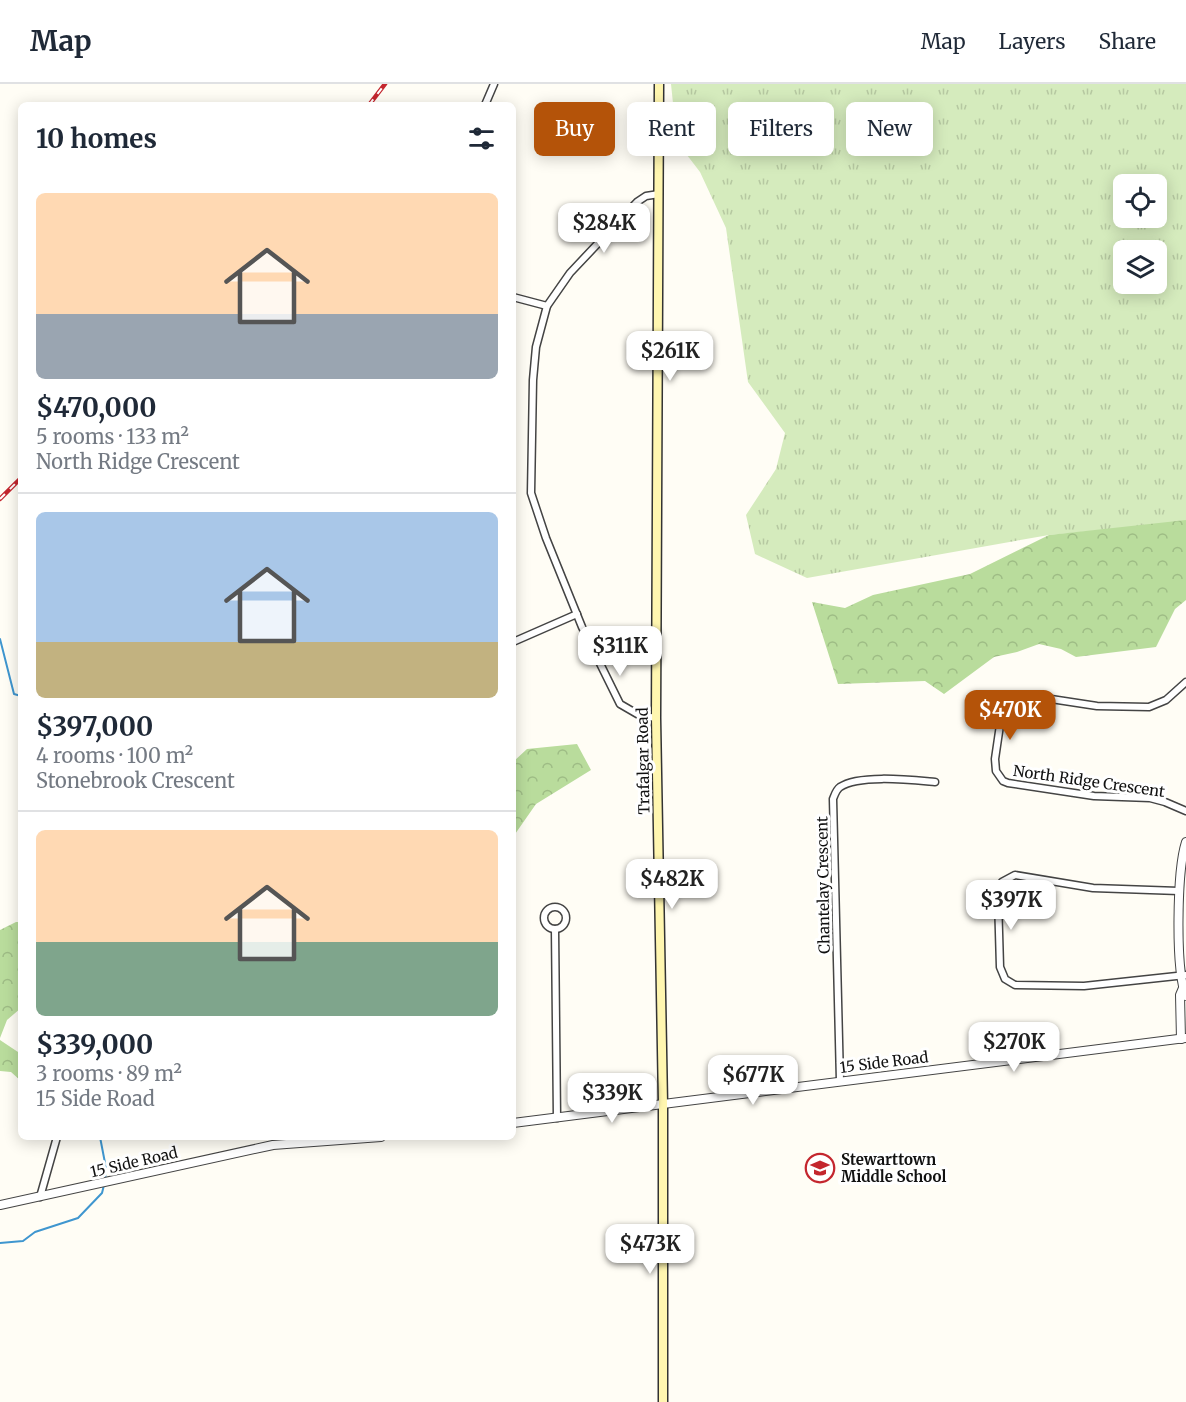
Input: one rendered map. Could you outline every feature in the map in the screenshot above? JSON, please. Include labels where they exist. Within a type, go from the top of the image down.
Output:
[{"type":"main road","name":"Trafalgar Road","points":[[659,84],[656,717],[663,1104],[663,1402]]},
{"type":"street","points":[[486,102],[494,84]]},
{"type":"street","points":[[656,717],[639,715],[620,704],[582,627],[546,538],[531,493],[535,358],[547,306],[570,273],[637,202],[646,196],[659,194]]},
{"type":"street","points":[[516,298],[547,306]]},
{"type":"street","points":[[516,641],[577,614]]},
{"type":"street","name":"North Ridge Crescent","points":[[1186,682],[1166,700],[1149,707],[1097,706],[1038,697],[1019,700],[1001,720],[995,759],[996,771],[1003,781],[1094,796],[1155,799],[1186,811]]},
{"type":"street","name":"Chantelay Crescent","points":[[840,1081],[833,799],[838,788],[849,782],[904,779],[935,782]]},
{"type":"street","points":[[1184,1038],[1179,995],[1184,992],[1184,976],[1179,891],[1186,842]]},
{"type":"street","points":[[1179,891],[1093,888],[1015,875],[1002,882],[998,898],[1000,967],[1005,978],[1015,985],[1084,986],[1184,976]]},
{"type":"street","points":[[555,929],[557,1118]]},
{"type":"street","name":"15 Side Road","points":[[516,1123],[1184,1038]]},
{"type":"street","points":[[40,1197],[56,1140]]},
{"type":"street","name":"15 Side Road","points":[[0,1205],[273,1145],[340,1140]]},
{"type":"green space","points":[[671,84],[1186,84],[1186,522],[1049,535],[807,578],[755,554],[746,515],[776,469],[785,433],[748,382],[726,228],[700,172],[688,156],[716,156],[716,102],[673,102]]},
{"type":"green space","points":[[1186,520],[1186,600],[1175,609],[1156,647],[1076,657],[1061,649],[1039,644],[994,657],[944,694],[925,681],[838,684],[812,602],[845,608],[873,595],[970,574],[1049,535]]},
{"type":"green space","points":[[577,744],[591,770],[536,804],[516,833],[516,759],[527,749]]},
{"type":"green space","points":[[18,922],[18,1011],[7,1020],[0,1038],[0,930]]},
{"type":"green space","points":[[0,1040],[18,1052],[18,1078],[11,1072],[0,1071]]},
{"type":"waterway","points":[[0,639],[14,694],[18,695]]},
{"type":"waterway","points":[[101,1140],[106,1168],[105,1180]]},
{"type":"waterway","points":[[0,1243],[23,1241],[35,1232],[78,1218],[102,1193],[104,1185]]},
{"type":"railway","points":[[371,102],[385,84]]},
{"type":"railway","points":[[0,499],[18,481]]},
{"type":"place","name":"Stewarttown Middle School","points":[[820,1168]]}]
